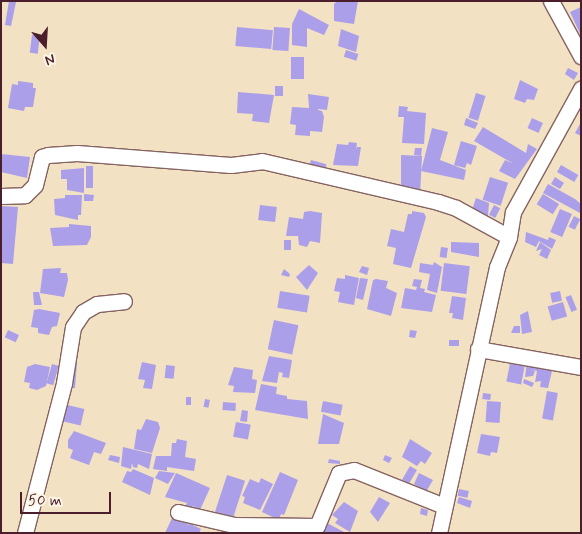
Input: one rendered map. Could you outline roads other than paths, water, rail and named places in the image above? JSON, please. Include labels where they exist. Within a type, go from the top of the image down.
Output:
[{"type":"street","points":[[551,1],[581,56]]},
{"type":"street","points":[[439,533],[496,268],[509,237],[513,212],[525,185],[581,89]]},
{"type":"street","points":[[1,196],[25,195],[35,184],[42,157],[48,155],[77,153],[232,164],[262,161],[438,202],[456,208],[509,237]]},
{"type":"street","points":[[26,533],[64,383],[73,327],[82,312],[97,304],[124,301]]},
{"type":"street","points":[[478,349],[581,367]]},
{"type":"street","points":[[178,512],[234,525],[317,526],[339,472],[354,470],[444,506]]}]
